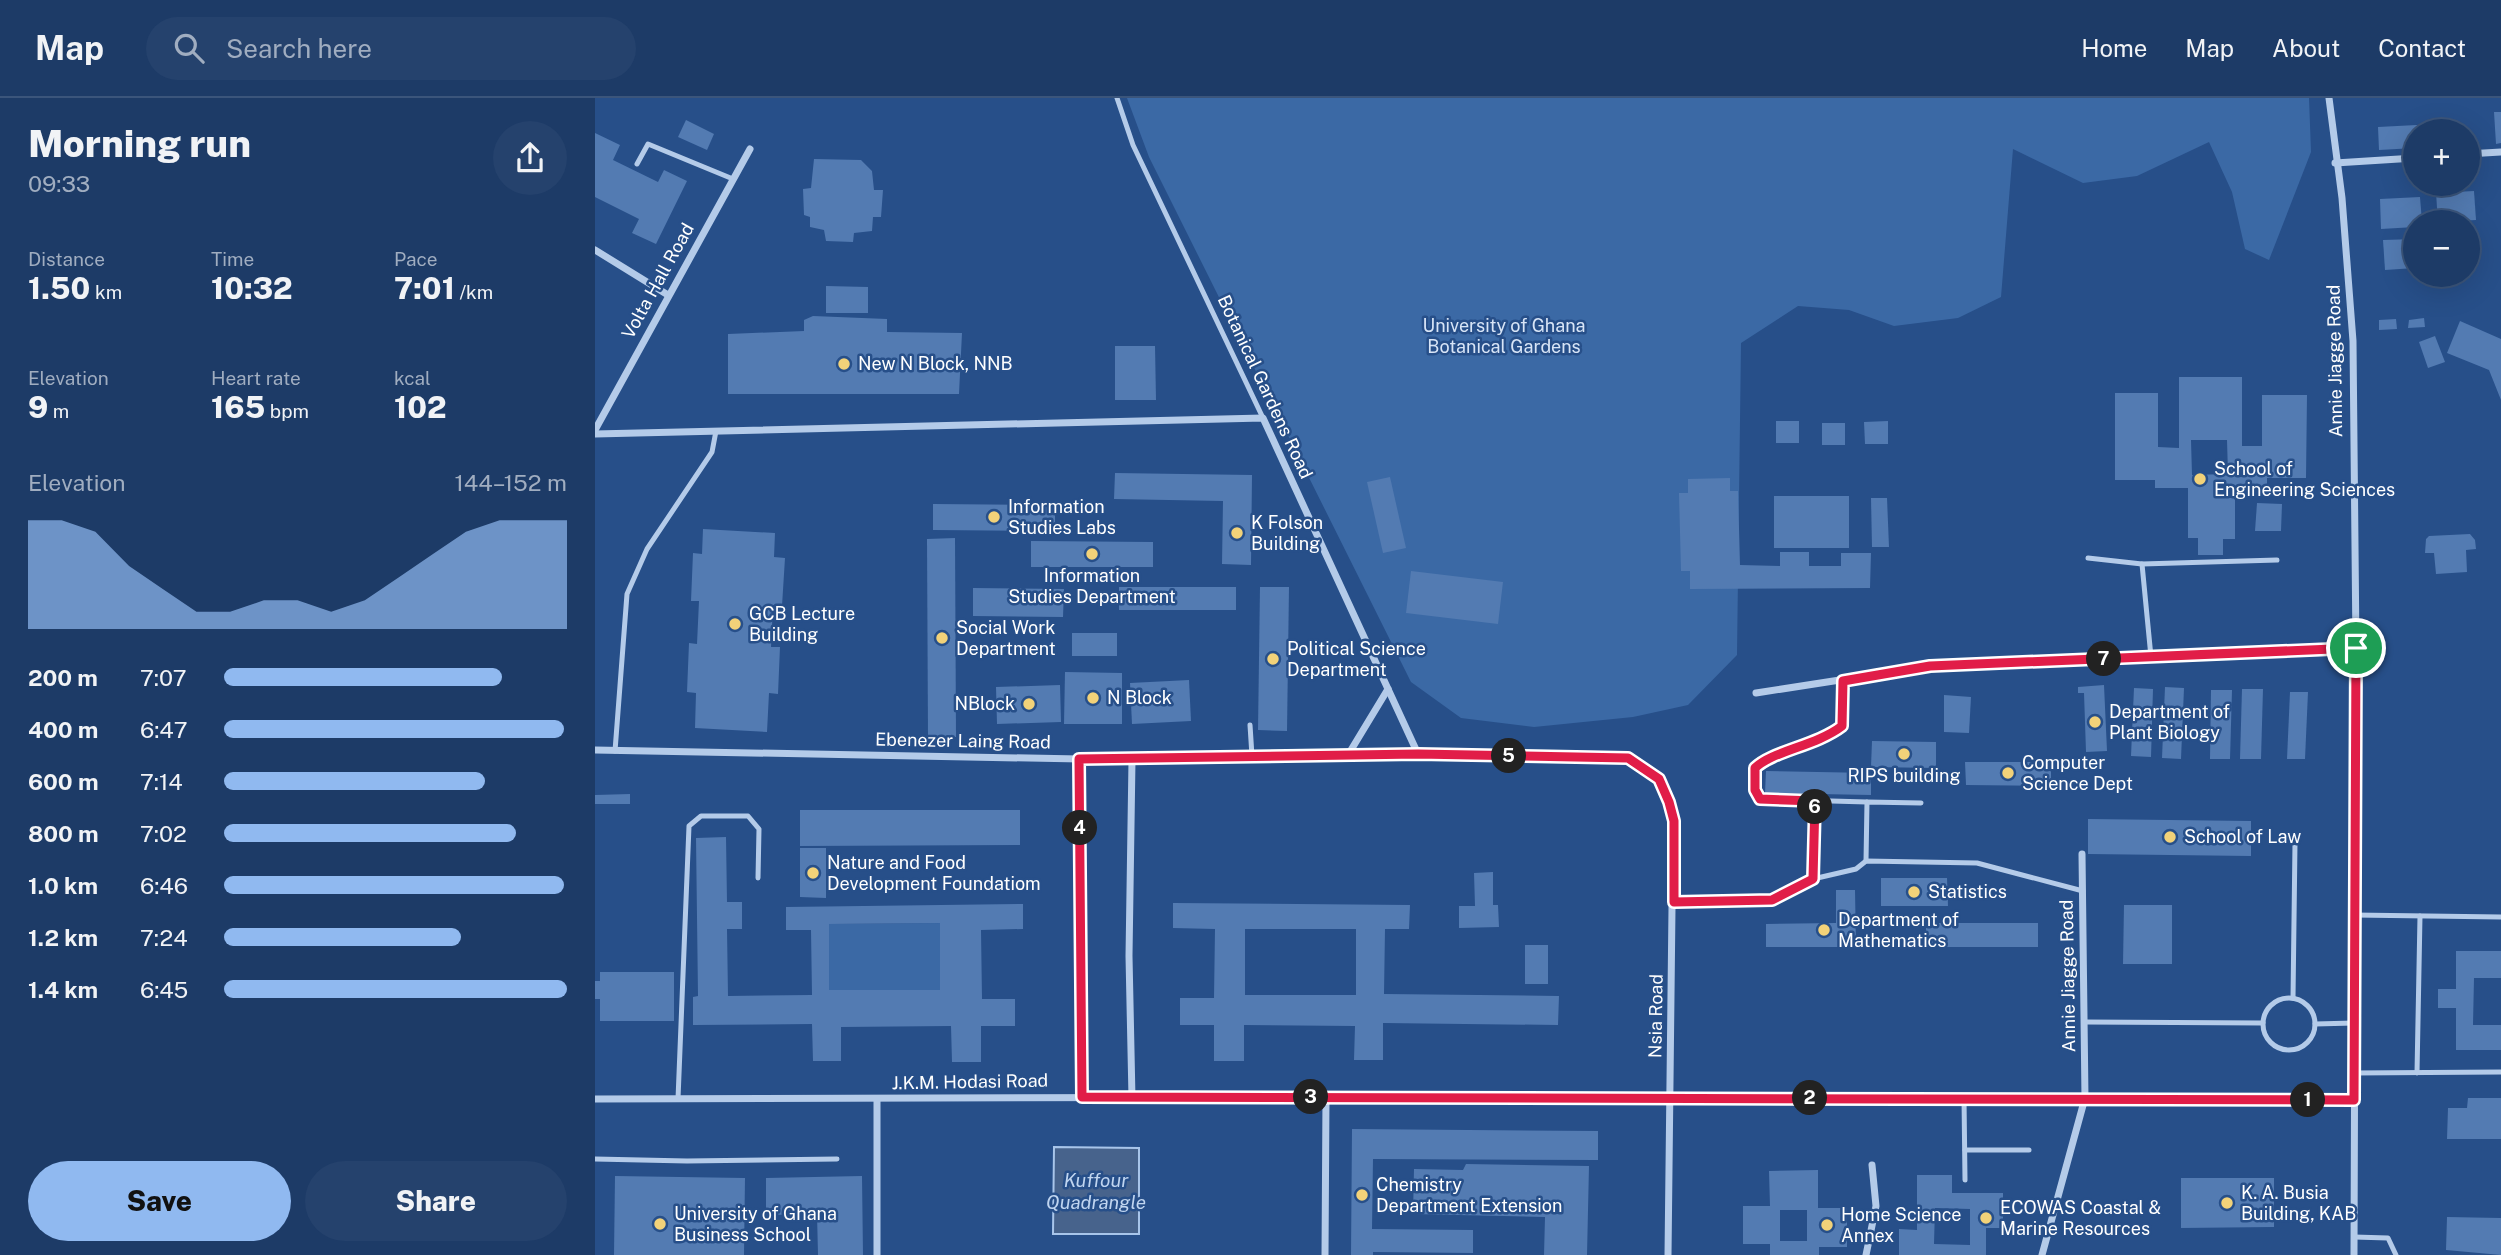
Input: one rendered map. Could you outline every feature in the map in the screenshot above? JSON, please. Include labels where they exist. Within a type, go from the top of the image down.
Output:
[{"type":"street","name":"Annie Jiagge Road","points":[[2329,98],[2335,163],[2342,198],[2353,341],[2356,648],[2354,1255]]},
{"type":"street","name":"Volta Hall Road","points":[[595,432],[750,149]]},
{"type":"street","points":[[2480,153],[2501,152]]},
{"type":"street","points":[[2335,163],[2403,159]]},
{"type":"street","points":[[595,250],[668,295]]},
{"type":"street","points":[[595,432],[1263,418]]},
{"type":"street","name":"Botanical Gardens Road","points":[[1263,418],[1418,754]]},
{"type":"street","points":[[1755,694],[1930,666],[2356,648]]},
{"type":"street","points":[[1348,755],[1388,689]]},
{"type":"street","name":"Ebenezer Laing Road","points":[[595,750],[1132,760],[1418,754],[1628,758],[1659,779]]},
{"type":"street","points":[[1079,759],[1082,1097]]},
{"type":"street","points":[[1132,760],[1129,956],[1132,1098]]},
{"type":"street","name":"Nsia Road","points":[[1659,779],[1674,821],[1668,1255]]},
{"type":"street","name":"Annie Jiagge Road","points":[[2042,1255],[2085,1098],[2083,854]]},
{"type":"street","points":[[1325,1255],[1326,1097]]},
{"type":"street","name":"J.K.M. Hodasi Road","points":[[595,1099],[1326,1097],[2354,1100]]},
{"type":"street","points":[[877,1099],[877,1255]]},
{"type":"street","points":[[1866,1255],[1876,1206],[1872,1165]]},
{"type":"lane","name":"Botanical Gardens Road","points":[[1117,98],[1133,145],[1263,418]]},
{"type":"lane","points":[[637,164],[648,144],[733,179]]},
{"type":"lane","points":[[615,751],[627,594],[647,549],[712,452],[716,431]]},
{"type":"lane","points":[[2088,558],[2142,565],[2277,560]]},
{"type":"lane","points":[[2142,565],[2151,657]]},
{"type":"lane","points":[[1843,681],[1842,726],[1827,737],[1785,754],[1765,758],[1755,768],[1755,790],[1760,799],[1921,803]]},
{"type":"lane","points":[[1250,725],[1252,756]]},
{"type":"lane","points":[[1813,879],[1815,801]]},
{"type":"lane","points":[[1866,861],[1867,802]]},
{"type":"lane","points":[[678,1099],[689,826],[701,816],[748,816],[759,829],[758,878]]},
{"type":"lane","points":[[2293,998],[2295,843]]},
{"type":"lane","points":[[1674,902],[1772,900],[1813,879],[1856,869],[1866,861],[1977,863],[2083,891]]},
{"type":"lane","points":[[2354,915],[2501,917]]},
{"type":"lane","points":[[2417,1073],[2420,916]]},
{"type":"lane","points":[[2293,998],[2306,1004],[2315,1024],[2310,1039],[2297,1048],[2289,1049],[2268,1039],[2263,1023],[2269,1007],[2276,1002],[2293,998]]},
{"type":"lane","points":[[2085,1022],[2263,1023]]},
{"type":"lane","points":[[2315,1024],[2354,1023]]},
{"type":"lane","points":[[2354,1073],[2501,1072]]},
{"type":"lane","points":[[1964,1098],[1965,1180]]},
{"type":"lane","points":[[1965,1150],[2029,1150]]},
{"type":"lane","points":[[595,1158],[837,1158]]},
{"type":"lane","points":[[2354,1237],[2388,1238],[2396,1255]]},
{"type":"green space","name":"University of Ghana Botanical Gardens","points":[[1127,98],[2309,98],[2311,152],[2269,260],[2245,249],[2232,192],[2209,142],[2137,176],[2083,183],[2013,149],[2001,297],[1958,318],[1894,326],[1849,310],[1798,306],[1741,343],[1737,655],[1688,705],[1633,717],[1534,727],[1461,718],[1411,682],[1149,157]]},
{"type":"green space","points":[[940,923],[940,990],[829,990],[829,924]]},
{"type":"water","name":"Kuffour Quadrangle","points":[[1054,1147],[1139,1148],[1139,1234],[1053,1234]]},
{"type":"building","points":[[2494,112],[2501,112],[2501,143],[2496,144]]},
{"type":"building","points":[[686,120],[714,134],[707,150],[678,137]]},
{"type":"building","points":[[2403,126],[2403,149],[2379,150],[2378,127]]},
{"type":"building","points":[[595,133],[620,145],[613,160],[658,182],[664,170],[687,181],[656,244],[632,233],[639,219],[595,197]]},
{"type":"building","points":[[814,159],[861,160],[872,171],[874,190],[883,190],[881,217],[873,217],[872,231],[854,233],[853,242],[826,241],[824,230],[810,227],[810,217],[804,215],[803,189],[811,188]]},
{"type":"building","points":[[2436,196],[2474,196],[2475,210],[2437,210]]},
{"type":"building","points":[[2420,197],[2421,210],[2403,210],[2403,228],[2381,229],[2380,199]]},
{"type":"building","points":[[2403,239],[2403,269],[2385,270],[2383,240]]},
{"type":"building","points":[[826,286],[868,287],[868,313],[826,313]]},
{"type":"building","name":"New N Block, NNB","points":[[813,316],[887,319],[887,332],[962,333],[959,394],[728,394],[728,334],[804,331],[804,320]]},
{"type":"building","points":[[2424,318],[2425,327],[2408,328],[2409,320]]},
{"type":"building","points":[[2396,319],[2397,329],[2379,330],[2379,320]]},
{"type":"building","points":[[2460,321],[2501,339],[2501,400],[2489,370],[2447,353]]},
{"type":"building","points":[[2435,336],[2445,362],[2428,368],[2419,342]]},
{"type":"building","points":[[1115,346],[1155,346],[1156,400],[1115,400]]},
{"type":"building","name":"School of Engineering Sciences","points":[[2179,377],[2242,377],[2242,446],[2262,446],[2262,395],[2307,395],[2306,478],[2267,478],[2267,488],[2235,488],[2235,539],[2223,539],[2223,555],[2198,555],[2198,538],[2188,538],[2188,488],[2155,488],[2155,480],[2115,480],[2115,393],[2158,393],[2158,447],[2179,448]],"holes":[[[2191,440],[2227,440],[2228,474],[2192,475]]]},
{"type":"building","points":[[1776,421],[1799,421],[1799,443],[1776,443]]},
{"type":"building","points":[[1888,421],[1888,444],[1865,444],[1864,422]]},
{"type":"building","points":[[1822,423],[1845,423],[1845,445],[1822,445]]},
{"type":"building","name":"K Folson Building","points":[[1115,473],[1252,475],[1251,565],[1222,564],[1223,501],[1114,499]]},
{"type":"building","points":[[1390,477],[1406,548],[1383,553],[1367,482]]},
{"type":"building","points":[[1730,478],[1730,491],[1738,491],[1740,565],[1780,566],[1780,552],[1809,552],[1809,566],[1841,566],[1841,553],[1871,553],[1870,588],[1690,589],[1690,571],[1681,571],[1679,493],[1688,493],[1688,479]]},
{"type":"building","points":[[1774,496],[1849,496],[1849,548],[1774,548]]},
{"type":"building","points":[[1871,498],[1887,498],[1889,547],[1872,547]]},
{"type":"building","points":[[2257,503],[2282,504],[2281,531],[2255,531]]},
{"type":"building","name":"Information Studies Labs","points":[[933,504],[1055,505],[1055,531],[933,530]]},
{"type":"building","name":"GCB Lecture Building","points":[[703,529],[775,533],[774,557],[785,558],[782,606],[773,605],[771,647],[780,647],[778,694],[769,693],[767,732],[695,728],[696,693],[687,692],[689,643],[697,644],[699,601],[691,601],[693,553],[702,554]]},
{"type":"building","points":[[2470,534],[2475,540],[2476,549],[2466,550],[2467,572],[2436,574],[2434,553],[2425,553],[2426,539],[2429,536]]},
{"type":"building","name":"Social Work Department","points":[[955,538],[956,737],[928,737],[927,539]]},
{"type":"building","name":"Information Studies Department","points":[[1031,541],[1153,542],[1153,567],[1031,567]]},
{"type":"building","points":[[1411,571],[1503,582],[1498,624],[1406,613]]},
{"type":"building","points":[[1119,587],[1236,587],[1236,610],[1119,610]]},
{"type":"building","name":"Political Science Department","points":[[1260,587],[1289,587],[1287,731],[1258,730]]},
{"type":"building","points":[[973,588],[1064,589],[1063,617],[973,616]]},
{"type":"building","points":[[1072,633],[1117,633],[1117,656],[1072,656]]},
{"type":"building","name":"N Block","points":[[1065,672],[1122,673],[1122,724],[1064,724]]},
{"type":"building","name":"N Block","points":[[1189,680],[1191,721],[1132,724],[1130,683]]},
{"type":"building","name":"NBlock","points":[[1060,685],[1061,722],[997,724],[996,687]]},
{"type":"building","name":"Department of Plant Biology","points":[[2104,685],[2107,751],[2086,752],[2084,693],[2078,693],[2078,687]]},
{"type":"building","points":[[2165,687],[2184,688],[2181,759],[2162,758]]},
{"type":"building","points":[[2134,688],[2153,689],[2151,757],[2131,756]]},
{"type":"building","points":[[2242,689],[2263,689],[2261,759],[2240,759]]},
{"type":"building","points":[[2211,690],[2232,690],[2230,759],[2210,759]]},
{"type":"building","points":[[2290,692],[2308,692],[2305,759],[2287,759]]},
{"type":"building","points":[[1944,695],[1971,697],[1969,733],[1944,732]]},
{"type":"building","name":"RIPS building","points":[[1872,741],[1936,742],[1936,768],[1871,767]]},
{"type":"building","name":"Computer Science Dept","points":[[1965,762],[2051,762],[2051,786],[1966,785]]},
{"type":"building","points":[[1766,771],[1871,773],[1871,795],[1765,793]]},
{"type":"building","points":[[630,794],[630,804],[595,804],[595,795]]},
{"type":"building","points":[[800,810],[1020,810],[1020,845],[800,846]]},
{"type":"building","name":"School of Law","points":[[2088,819],[2251,821],[2251,856],[2088,854]]},
{"type":"building","points":[[726,837],[727,902],[742,902],[742,929],[727,929],[728,996],[812,995],[811,930],[786,930],[786,907],[1023,904],[1023,929],[981,930],[982,999],[1015,999],[1015,1026],[981,1026],[981,1062],[952,1062],[951,1026],[841,1027],[841,1061],[813,1061],[812,1024],[693,1025],[693,997],[698,996],[696,838]],"holes":[[[940,923],[940,990],[829,990],[829,924]]]},
{"type":"building","name":"Nature and Food Development Foundatiom","points":[[800,848],[826,848],[826,898],[800,897]]},
{"type":"building","points":[[1493,872],[1493,905],[1498,905],[1499,927],[1459,928],[1459,906],[1475,906],[1474,873]]},
{"type":"building","name":"Statistics","points":[[1881,878],[1947,878],[1948,906],[1881,906]]},
{"type":"building","points":[[1836,890],[1855,890],[1856,947],[1766,947],[1766,924],[1836,923]]},
{"type":"building","points":[[1173,903],[1410,905],[1409,929],[1385,929],[1384,994],[1559,996],[1558,1025],[1383,1023],[1383,1060],[1354,1060],[1355,1026],[1244,1025],[1244,1061],[1214,1061],[1214,1025],[1180,1025],[1180,998],[1214,998],[1215,929],[1173,928]],"holes":[[[1245,929],[1356,929],[1356,995],[1245,995]]]},
{"type":"building","points":[[2124,905],[2172,905],[2172,964],[2123,964]]},
{"type":"building","points":[[1926,923],[2038,923],[2038,947],[1926,947]]},
{"type":"building","points":[[1525,945],[1548,945],[1548,984],[1525,984]]},
{"type":"building","points":[[2456,951],[2501,951],[2501,978],[2474,978],[2473,1025],[2501,1025],[2501,1050],[2456,1050],[2456,1008],[2438,1008],[2438,989],[2456,989]]},
{"type":"building","points":[[600,972],[674,972],[674,1021],[600,1021],[600,999],[595,999],[595,981],[600,981]]},
{"type":"building","points":[[2468,1098],[2501,1098],[2501,1139],[2447,1139],[2448,1108],[2467,1108]]},
{"type":"building","name":"Chemistry Department Extension","points":[[1352,1129],[1598,1131],[1598,1160],[1373,1159],[1372,1229],[1473,1230],[1473,1253],[1373,1252],[1373,1255],[1351,1255]]},
{"type":"building","points":[[1466,1164],[1589,1166],[1587,1255],[1544,1255],[1545,1217],[1413,1214],[1414,1169],[1463,1170]]},
{"type":"building","name":"Home Science Annex","points":[[1818,1170],[1818,1208],[1847,1208],[1847,1247],[1819,1247],[1819,1255],[1770,1255],[1770,1244],[1743,1244],[1743,1206],[1770,1206],[1769,1171]],"holes":[[[1780,1210],[1807,1210],[1807,1241],[1780,1241]]]},
{"type":"building","name":"ECOWAS Coastal & Marine Resources","points":[[1917,1175],[1952,1175],[1952,1193],[2003,1193],[2003,1228],[1986,1228],[1986,1255],[1899,1255],[1899,1229],[1917,1230]],"holes":[[[1935,1208],[1970,1209],[1970,1245],[1934,1244]]]},
{"type":"building","points":[[615,1176],[745,1178],[744,1255],[614,1255]]},
{"type":"building","points":[[862,1176],[863,1255],[818,1255],[817,1214],[766,1215],[766,1178]]},
{"type":"building","name":"K. A. Busia Building, KAB","points":[[2181,1178],[2274,1178],[2274,1227],[2181,1228]]},
{"type":"building","points":[[2447,1217],[2501,1218],[2501,1255],[2446,1250]]},
{"type":"place","name":"New N Block, NNB","points":[[844,364]]},
{"type":"place","name":"School of Engineering Sciences","points":[[2200,479]]},
{"type":"place","name":"Information Studies Labs","points":[[994,517]]},
{"type":"place","name":"K Folson Building","points":[[1237,533]]},
{"type":"place","name":"Information Studies Department","points":[[1092,554]]},
{"type":"place","name":"GCB Lecture Building","points":[[735,624]]},
{"type":"place","name":"Social Work Department","points":[[942,638]]},
{"type":"place","name":"Political Science Department","points":[[1273,659]]},
{"type":"place","name":"N Block","points":[[1093,698]]},
{"type":"place","name":"NBlock","points":[[1029,704]]},
{"type":"place","name":"Department of Plant Biology","points":[[2095,722]]},
{"type":"place","name":"RIPS building","points":[[1904,754]]},
{"type":"place","name":"Computer Science Dept","points":[[2008,773]]},
{"type":"place","name":"School of Law","points":[[2170,837]]},
{"type":"place","name":"Nature and Food Development Foundatiom","points":[[813,873]]},
{"type":"place","name":"Statistics","points":[[1914,892]]},
{"type":"place","name":"Department of Mathematics","points":[[1824,930]]},
{"type":"place","name":"Chemistry Department Extension","points":[[1362,1195]]},
{"type":"place","name":"K. A. Busia Building, KAB","points":[[2227,1203]]},
{"type":"place","name":"ECOWAS Coastal & Marine Resources","points":[[1986,1218]]},
{"type":"place","name":"University of Ghana Business School","points":[[660,1224]]},
{"type":"place","name":"Home Science Annex","points":[[1827,1225]]},
{"type":"route","points":[[2356,648],[2354,1100],[2021,1097],[1082,1097],[1079,759],[1418,754],[1628,758],[1650,770],[1659,779],[1669,802],[1674,821],[1674,902],[1772,900],[1813,879],[1815,801],[1760,799],[1755,790],[1755,768],[1765,758],[1785,754],[1827,737],[1842,726],[1843,681],[1930,666],[2356,648]]}]
